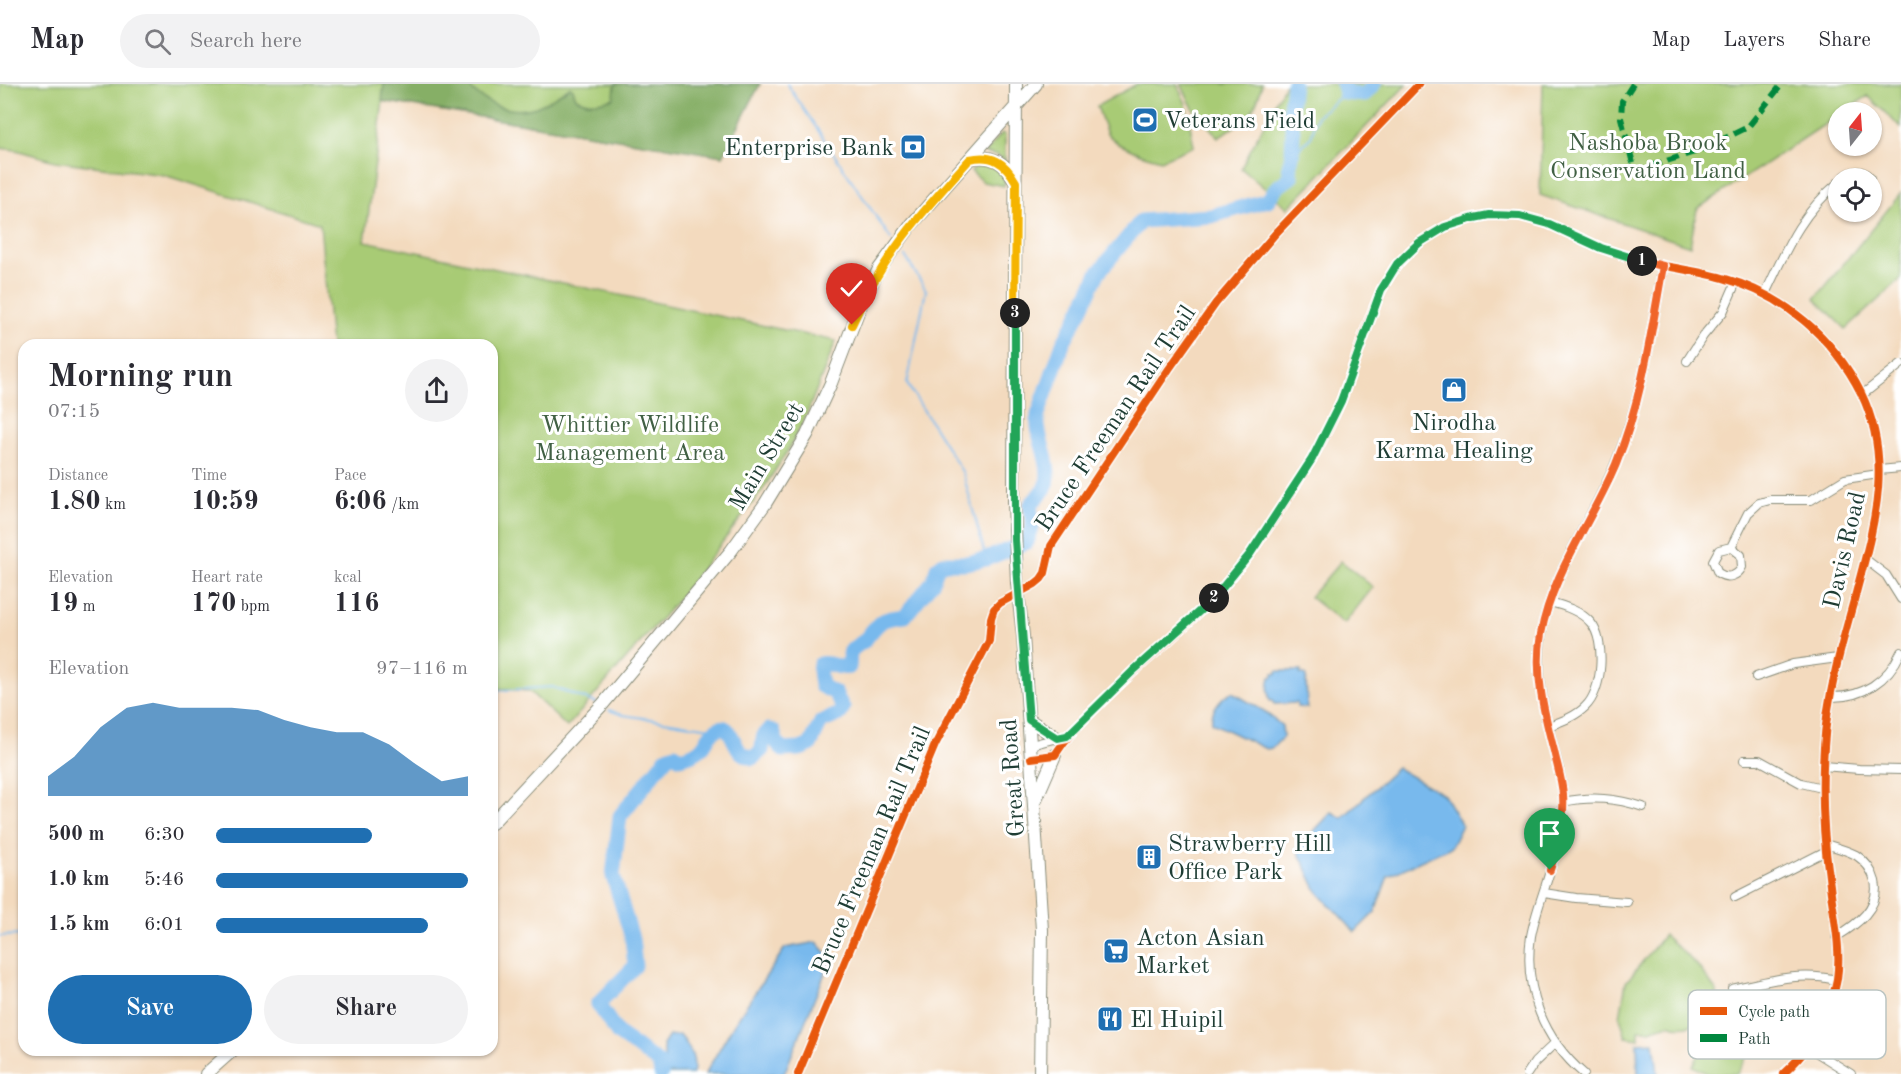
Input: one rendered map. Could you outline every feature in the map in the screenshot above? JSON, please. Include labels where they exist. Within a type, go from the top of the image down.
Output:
[{"type":"main road","name":"Great Road","points":[[1016,84],[1015,540],[1042,930],[1040,1074]]},
{"type":"main road","name":"Main Street","points":[[498,817],[611,696],[731,551],[765,504],[815,418],[858,312],[879,269],[912,224],[1036,84]]},
{"type":"main road","points":[[970,159],[978,157],[995,159],[1008,169],[1016,182]]},
{"type":"main road","points":[[1029,720],[1062,737]]},
{"type":"main road","points":[[1035,803],[1055,755]]},
{"type":"main road","points":[[206,1074],[227,1056]]},
{"type":"street","points":[[1765,294],[1792,236],[1810,210],[1828,192]]},
{"type":"street","name":"Davis Road","points":[[1031,752],[1062,737],[1213,599],[1250,554],[1312,459],[1341,401],[1381,290],[1397,264],[1419,243],[1445,227],[1466,219],[1489,215],[1520,216],[1549,224],[1581,240],[1618,254],[1736,282],[1765,294],[1791,309],[1816,330],[1839,356],[1862,395],[1877,443],[1879,472],[1876,515],[1838,658],[1825,731],[1823,766],[1822,819],[1836,937],[1836,980],[1833,990]]},
{"type":"street","points":[[1584,1074],[1555,1043],[1543,1022],[1536,1002],[1529,962],[1532,934],[1560,831],[1563,802],[1562,781],[1548,726],[1538,657],[1550,602],[1608,480],[1636,406],[1663,266]]},
{"type":"street","points":[[1687,361],[1703,336],[1723,312],[1736,282]]},
{"type":"street","points":[[1862,395],[1901,364]]},
{"type":"street","points":[[1731,547],[1748,513],[1760,503],[1811,500],[1845,479],[1901,468]]},
{"type":"street","points":[[1864,559],[1886,575],[1901,599]]},
{"type":"street","points":[[1548,726],[1569,718],[1586,706],[1593,697],[1599,678],[1600,662],[1600,643],[1596,630],[1590,622],[1571,609],[1550,602]]},
{"type":"street","points":[[1830,697],[1854,694],[1872,687],[1886,675],[1901,652]]},
{"type":"street","points":[[1756,677],[1793,664],[1838,658]]},
{"type":"street","name":"Davis Road","points":[[1055,755],[1062,737]]},
{"type":"street","points":[[1031,752],[1055,755]]},
{"type":"street","points":[[1744,760],[1759,760],[1801,783],[1822,788]]},
{"type":"street","points":[[1823,766],[1901,770]]},
{"type":"street","points":[[1563,802],[1599,798],[1620,800],[1643,807]]},
{"type":"street","points":[[1735,897],[1825,848],[1845,850],[1864,862],[1874,876],[1876,892],[1868,913],[1836,937]]},
{"type":"street","points":[[1544,893],[1627,902]]},
{"type":"street","points":[[1732,989],[1773,979],[1802,976],[1823,976],[1836,980]]},
{"type":"street","points":[[1527,1074],[1535,1062],[1555,1043]]},
{"type":"street","name":"Davis Road","points":[[1783,1074],[1797,1059]]},
{"type":"street","points":[[1828,1059],[1851,1074]]},
{"type":"green space","name":"Whittier Wildlife Management Area","points":[[0,84],[760,84],[723,156],[383,101],[365,241],[836,341],[804,421],[762,491],[679,598],[567,727],[529,691],[498,688],[498,339],[330,339],[320,224],[164,175],[55,161],[0,148]]},
{"type":"green space","points":[[384,84],[467,84],[489,102],[517,110],[536,107],[570,87],[576,98],[585,102],[595,102],[614,98],[615,84],[760,84],[723,156],[382,101]]},
{"type":"green space","name":"Veterans Field","points":[[1137,84],[1177,84],[1186,104],[1194,146],[1161,160],[1140,154],[1119,144],[1107,134],[1097,106]]},
{"type":"green space","name":"Veterans Field","points":[[1181,84],[1262,84],[1256,105],[1248,117],[1218,137],[1194,110]]},
{"type":"green space","points":[[1285,84],[1407,84],[1288,208],[1241,168]]},
{"type":"green space","name":"Nashoba Brook Conservation Land","points":[[1543,84],[1901,84],[1901,128],[1882,110],[1882,102],[1874,102],[1868,96],[1859,102],[1828,102],[1828,122],[1697,209],[1690,246],[1540,195]]},
{"type":"green space","points":[[1002,133],[1005,135],[1005,161],[999,156],[985,153]]},
{"type":"green space","points":[[990,163],[1003,175],[1004,186],[983,182],[971,171],[980,164]]},
{"type":"green space","points":[[1901,193],[1901,279],[1846,329],[1815,299],[1877,222],[1882,222],[1882,216]]},
{"type":"green space","points":[[1341,561],[1373,587],[1344,624],[1310,597]]},
{"type":"green space","points":[[1664,935],[1697,965],[1716,990],[1688,990],[1688,1026],[1669,1024],[1649,1030],[1639,1030],[1639,1039],[1626,1037],[1620,1017],[1626,982]]},
{"type":"green space","points":[[1697,1059],[1745,1059],[1737,1074],[1708,1074],[1693,1066]]},
{"type":"water","points":[[1277,671],[1301,671],[1300,674],[1304,674],[1307,708],[1297,707],[1297,703],[1274,704],[1273,700],[1270,701],[1269,680],[1273,677],[1273,673],[1277,674]]},
{"type":"water","points":[[1232,692],[1264,711],[1282,726],[1283,737],[1272,748],[1266,749],[1212,723],[1217,704]]},
{"type":"water","points":[[1397,768],[1444,795],[1462,825],[1451,847],[1388,876],[1375,912],[1355,932],[1317,891],[1297,849],[1332,812],[1342,818]]},
{"type":"water","points":[[817,942],[831,958],[784,1074],[705,1074],[734,1024],[785,948]]},
{"type":"water","points":[[680,1035],[693,1058],[693,1074],[660,1074],[665,1062],[663,1045],[669,1036]]},
{"type":"water","points":[[1654,1042],[1658,1074],[1638,1074],[1637,1043]]},
{"type":"waterway","points":[[787,84],[891,239]]},
{"type":"waterway","points":[[661,1074],[659,1063],[618,1034],[598,1004],[635,966],[632,938],[613,876],[620,816],[667,757],[675,754],[680,758],[697,752],[718,729],[727,729],[741,752],[753,758],[762,750],[764,736],[769,730],[773,731],[777,743],[783,750],[800,749],[810,745],[821,722],[840,714],[843,708],[835,693],[821,686],[820,664],[849,667],[850,653],[853,649],[865,640],[881,622],[905,616],[933,581],[937,568],[943,563],[966,563],[986,559],[1027,542],[1033,525],[1030,506],[1046,487],[1048,475],[1039,432],[1038,415],[1063,343],[1098,273],[1141,221],[1211,216],[1268,200],[1276,188],[1291,177],[1289,166],[1293,133],[1290,109],[1293,84]]},
{"type":"waterway","points":[[1343,84],[1345,93],[1365,95],[1374,84]]},
{"type":"waterway","points":[[1292,156],[1311,137],[1317,116],[1345,93]]},
{"type":"waterway","points":[[905,256],[926,290],[907,384],[963,473],[986,559]]},
{"type":"waterway","points":[[498,691],[552,687],[597,703]]},
{"type":"waterway","points":[[609,710],[623,715],[718,729]]},
{"type":"waterway","points":[[0,936],[18,935]]},
{"type":"marked path","points":[[1633,84],[1622,101],[1621,118],[1635,171],[1701,150],[1748,127],[1782,84]]},
{"type":"cycle path","name":"Bruce Freeman Rail Trail","points":[[798,1074],[935,745],[989,641],[994,609],[1000,603],[1041,579],[1045,573],[1051,546],[1169,369],[1216,303],[1275,234],[1419,84]]},
{"type":"cycle path","points":[[1031,758],[1055,755],[1069,735],[1097,706],[1199,612],[1227,583],[1253,550],[1315,454],[1343,395],[1374,307],[1396,267],[1411,250],[1443,228],[1472,218],[1502,215],[1532,218],[1623,256],[1723,278],[1766,295],[1786,307],[1821,336],[1850,373],[1871,418],[1877,443],[1878,493],[1869,543],[1836,669],[1828,708],[1824,747],[1824,828],[1837,941],[1838,966],[1835,990]]},
{"type":"cycle path","points":[[1783,1074],[1798,1059]]},
{"type":"place","name":"Veterans Field","points":[[1145,120]]},
{"type":"place","name":"Enterprise Bank","points":[[913,147]]},
{"type":"place","name":"Nirodha Karma Healing","points":[[1454,390]]},
{"type":"place","name":"Strawberry Hill Office Park","points":[[1149,857]]},
{"type":"place","name":"Acton Asian Market","points":[[1116,951]]},
{"type":"place","name":"El Huipil","points":[[1110,1019]]},
{"type":"route","points":[[852,325],[879,269],[900,239],[970,159],[991,158],[1004,165],[1016,182],[1014,502],[1017,583],[1029,720],[1057,738],[1067,736],[1133,671],[1213,599],[1250,554],[1312,459],[1341,401],[1370,318],[1388,277],[1397,264],[1419,243],[1431,234],[1459,222],[1489,215],[1520,216],[1549,224],[1581,240],[1618,254],[1663,266],[1643,380],[1636,406],[1616,463],[1553,592],[1541,636],[1538,657],[1540,683],[1563,793],[1563,815],[1550,870]]}]
